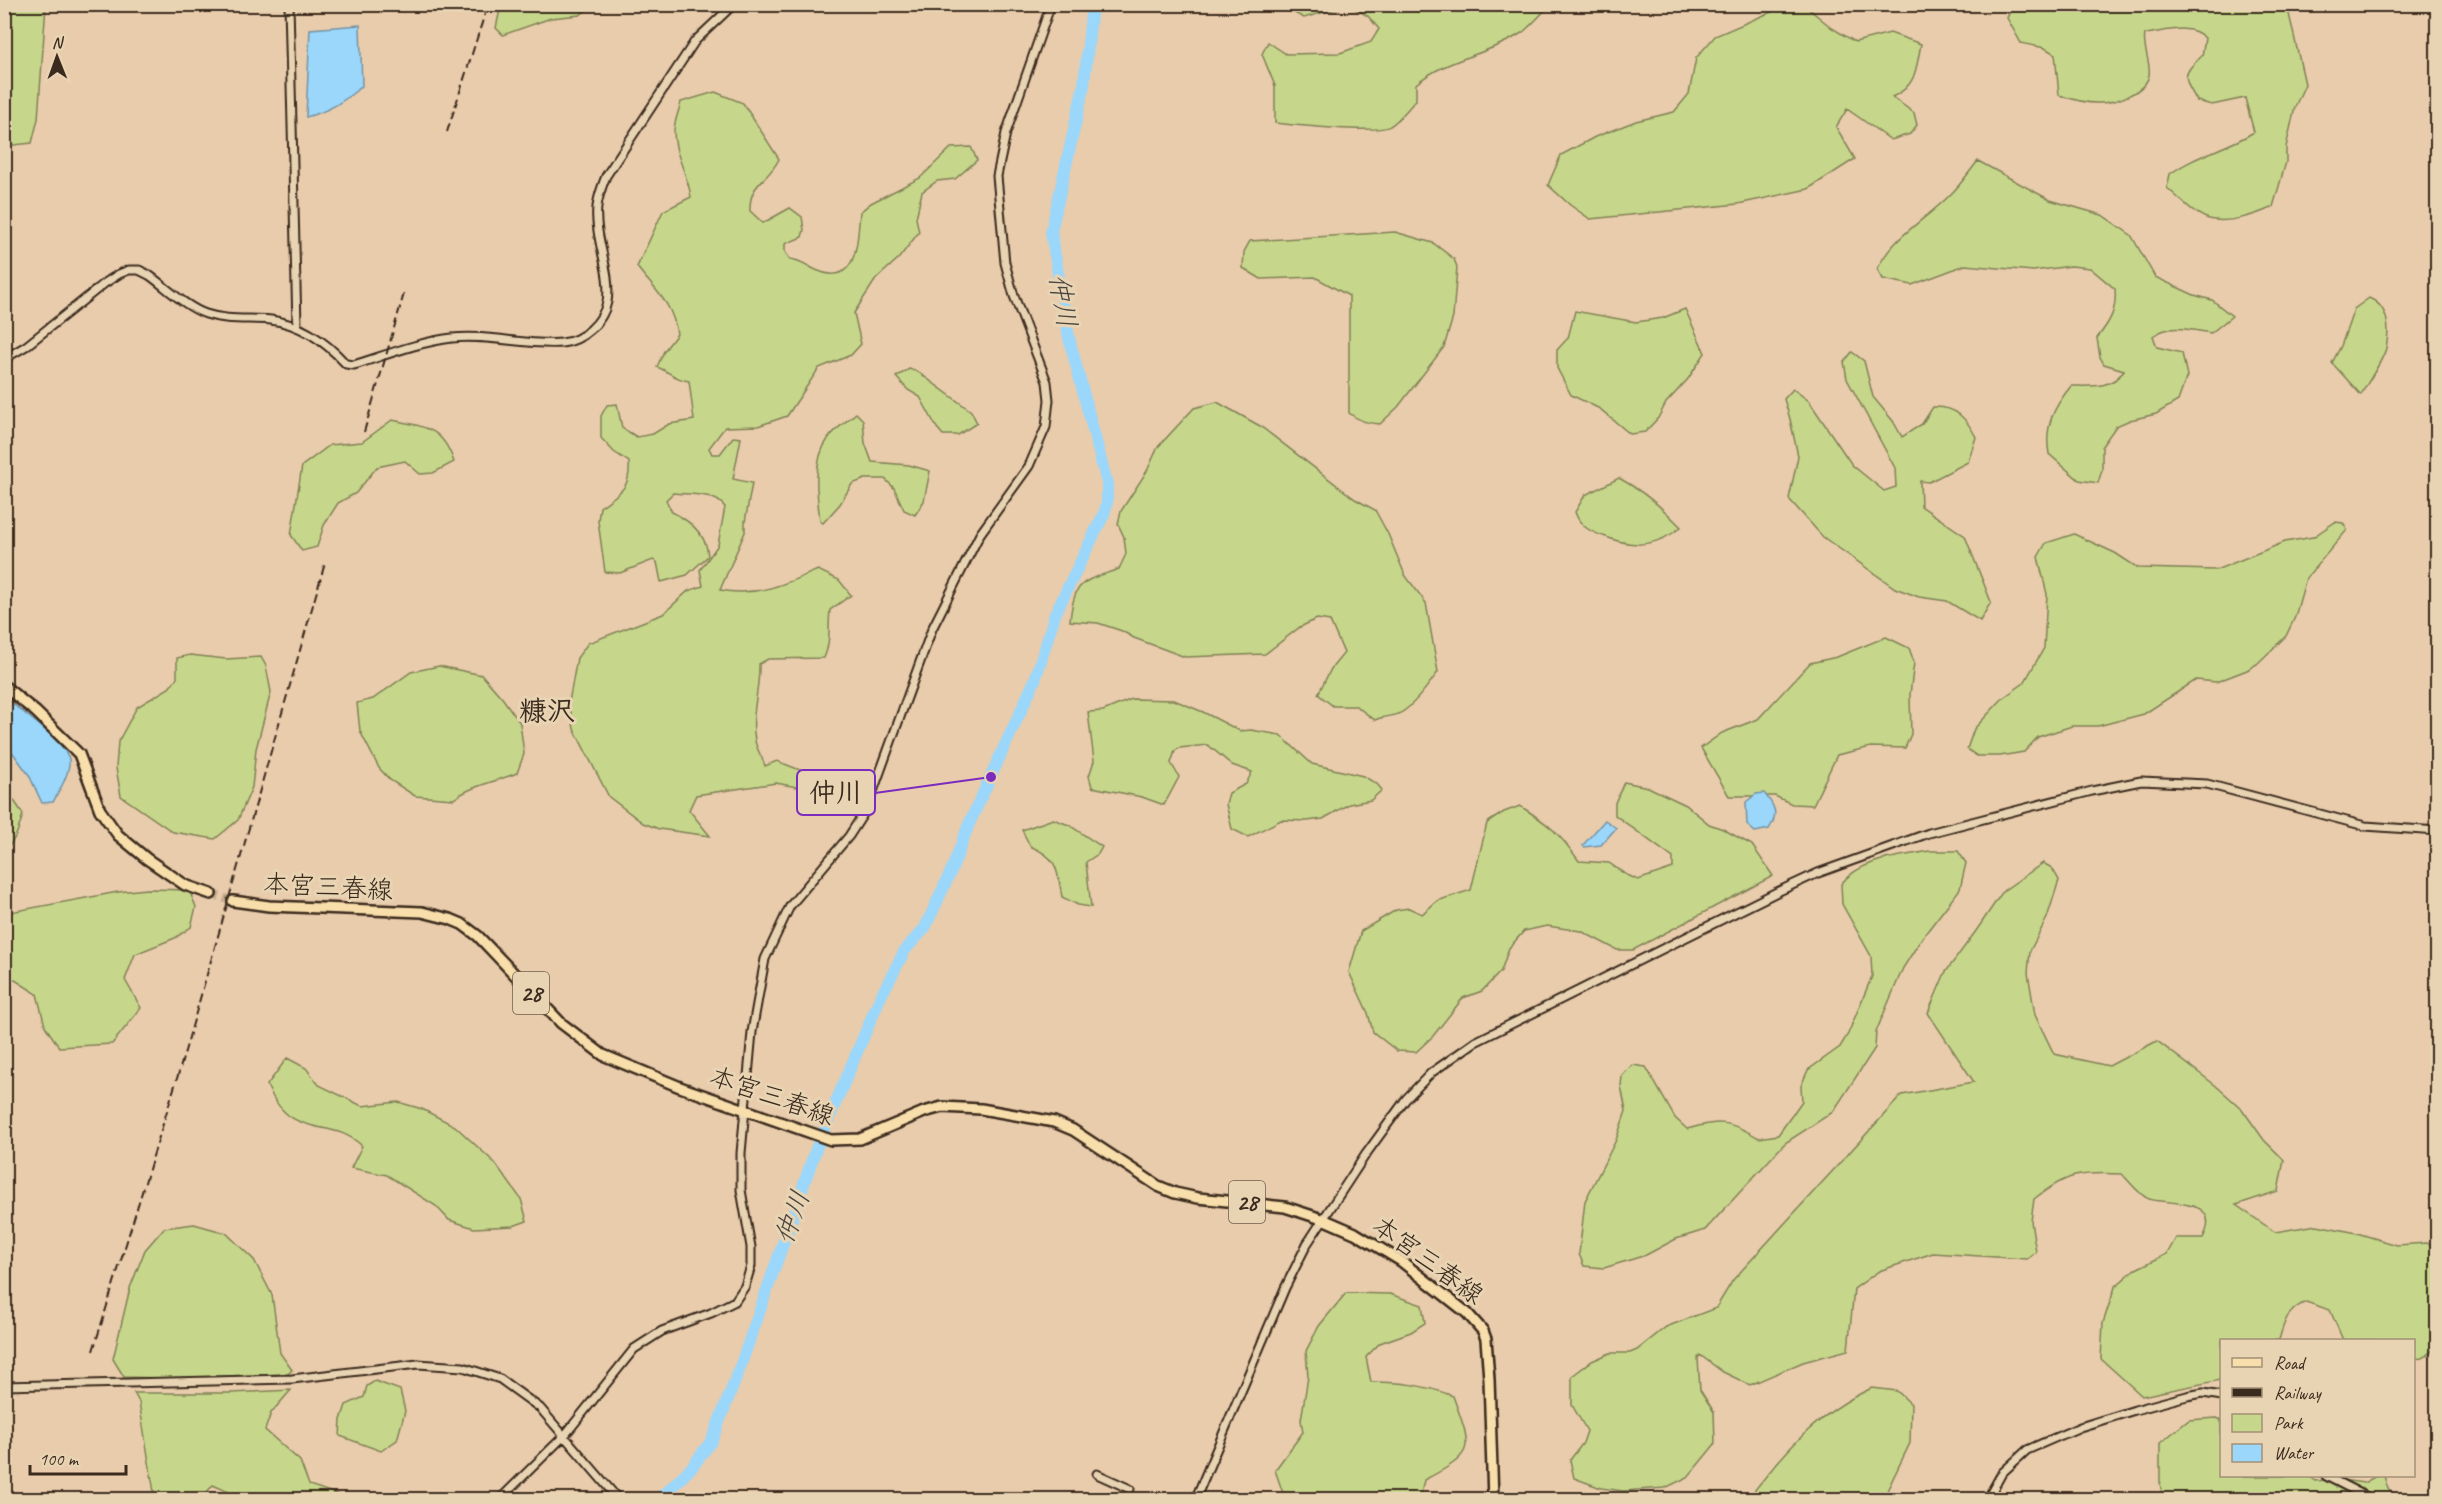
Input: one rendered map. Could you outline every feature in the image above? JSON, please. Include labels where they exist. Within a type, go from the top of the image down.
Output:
[{"type":"main road","points":[[4,686],[45,720],[79,754],[100,810],[118,835],[147,859],[185,885],[211,894]]},
{"type":"main road","name":"本宮三春線","points":[[233,901],[269,906],[422,912],[450,919],[462,924],[478,936],[561,1023],[603,1055],[646,1074],[831,1140],[860,1139],[924,1112],[942,1107],[981,1109],[1054,1122],[1073,1130],[1158,1186],[1175,1193],[1198,1198],[1285,1207],[1325,1220],[1382,1248],[1480,1324],[1487,1347],[1493,1500]]},
{"type":"street","points":[[289,4],[297,326]]},
{"type":"street","points":[[4,359],[26,346],[105,282],[129,270],[139,270],[148,275],[203,313],[227,319],[271,320],[297,326],[336,352],[346,364],[354,365],[437,340],[451,338],[561,343],[582,336],[596,324],[607,300],[607,278],[597,215],[599,195],[606,176],[689,50],[734,4]]},
{"type":"street","points":[[499,1500],[566,1435],[634,1349],[662,1331],[711,1313],[735,1300],[745,1286],[751,1266],[740,1169],[757,994],[765,959],[790,906],[849,836],[867,808],[932,629],[980,534],[1029,466],[1046,427],[1049,400],[1047,382],[1014,296],[1005,263],[997,176],[1006,133],[1051,4]]},
{"type":"street","points":[[1195,1500],[1285,1288],[1307,1245],[1366,1154],[1406,1099],[1431,1073],[1461,1050],[1496,1031],[1777,892],[1887,848],[1950,827],[2125,783],[2162,781],[2207,784],[2365,826],[2438,831]]},
{"type":"street","points":[[4,1386],[292,1379],[418,1365],[451,1365],[476,1370],[500,1379],[540,1408],[566,1435],[619,1500]]},
{"type":"street","points":[[1987,1500],[2002,1473],[2027,1450],[2080,1427],[2135,1410],[2195,1394],[2212,1393],[2220,1395]]},
{"type":"street","points":[[1097,1474],[1131,1490]]},
{"type":"street","points":[[2328,1477],[2373,1500]]},
{"type":"green space","points":[[5,4],[46,5],[38,119],[32,143],[5,146]]},
{"type":"green space","points":[[501,4],[593,5],[580,15],[551,18],[503,35],[496,28]]},
{"type":"green space","points":[[1279,5],[1348,5],[1304,18]]},
{"type":"green space","points":[[1348,5],[1550,5],[1520,34],[1440,69],[1416,84],[1416,100],[1390,126],[1354,129],[1275,123],[1275,86],[1262,54],[1268,42],[1286,54],[1340,53],[1371,42],[1379,29],[1368,16]]},
{"type":"green space","points":[[1804,5],[1832,28],[1855,42],[1890,33],[1921,44],[1911,82],[1900,93],[1892,97],[1914,113],[1917,125],[1910,134],[1891,140],[1847,109],[1836,127],[1855,159],[1808,189],[1738,204],[1590,219],[1548,185],[1561,155],[1595,137],[1636,121],[1674,112],[1689,94],[1696,58],[1715,36],[1783,7]]},
{"type":"green space","points":[[2013,5],[2287,5],[2305,84],[2295,107],[2286,147],[2286,162],[2273,207],[2233,220],[2209,219],[2192,210],[2167,188],[2170,174],[2180,167],[2254,132],[2245,98],[2212,105],[2197,101],[2192,93],[2186,77],[2190,68],[2202,56],[2205,38],[2199,33],[2177,29],[2145,34],[2149,75],[2142,87],[2114,101],[2084,102],[2059,95],[2055,54],[2045,48],[2021,43],[2007,18]]},
{"type":"green space","points":[[715,92],[743,103],[779,159],[775,167],[756,188],[750,211],[763,223],[790,208],[802,217],[804,230],[802,237],[785,244],[785,252],[790,259],[830,274],[841,273],[848,267],[856,247],[860,212],[871,203],[920,178],[951,148],[971,147],[977,160],[955,179],[937,181],[922,192],[916,218],[919,232],[899,258],[876,279],[854,313],[861,344],[851,355],[819,368],[787,416],[758,426],[725,427],[709,448],[712,454],[720,454],[733,437],[741,438],[733,479],[752,483],[745,532],[720,590],[746,592],[770,588],[818,570],[839,580],[851,595],[830,610],[828,641],[824,658],[768,659],[759,664],[754,731],[765,766],[777,761],[805,772],[817,780],[807,789],[776,783],[696,795],[689,810],[710,836],[659,829],[643,823],[609,797],[574,729],[569,702],[577,658],[588,643],[663,614],[688,591],[703,586],[700,570],[718,545],[725,507],[708,497],[673,493],[666,500],[672,512],[685,520],[701,535],[708,556],[687,575],[661,582],[657,562],[653,560],[620,573],[605,572],[598,521],[600,507],[623,489],[629,471],[629,462],[614,452],[601,438],[601,416],[607,405],[617,404],[622,428],[637,437],[653,434],[669,424],[694,420],[689,381],[679,379],[657,367],[664,351],[677,334],[675,323],[662,297],[637,267],[663,211],[691,197],[674,131],[681,102]]},
{"type":"green space","points":[[1978,161],[2050,200],[2102,215],[2131,235],[2155,277],[2194,295],[2212,300],[2232,316],[2211,333],[2174,329],[2153,336],[2157,347],[2182,353],[2187,376],[2178,401],[2156,414],[2116,426],[2102,446],[2102,470],[2098,483],[2079,480],[2049,454],[2048,435],[2055,409],[2071,386],[2094,386],[2108,383],[2114,381],[2124,370],[2104,364],[2100,357],[2097,338],[2112,315],[2115,289],[2090,268],[2071,266],[2033,271],[1965,265],[1912,285],[1883,279],[1877,269],[1901,237],[1951,194]]},
{"type":"green space","points":[[1395,232],[1433,243],[1454,259],[1457,267],[1453,317],[1444,347],[1398,407],[1380,424],[1363,421],[1349,413],[1349,296],[1315,277],[1261,279],[1243,268],[1244,252],[1250,241]]},
{"type":"green space","points":[[2369,298],[2376,302],[2384,312],[2388,326],[2387,341],[2382,359],[2361,395],[2332,363],[2341,346],[2354,309]]},
{"type":"green space","points":[[1685,309],[1705,353],[1688,379],[1666,403],[1658,418],[1645,432],[1630,434],[1600,409],[1571,395],[1557,368],[1557,350],[1568,338],[1575,311],[1636,322],[1663,318]]},
{"type":"green space","points":[[1852,352],[1864,361],[1873,397],[1893,421],[1902,437],[1922,424],[1933,407],[1941,407],[1959,414],[1976,437],[1968,462],[1929,482],[1920,481],[1921,506],[1965,536],[1991,602],[1980,621],[1947,601],[1919,597],[1895,588],[1823,537],[1789,499],[1798,456],[1784,399],[1793,389],[1809,401],[1852,465],[1884,491],[1896,487],[1895,468],[1847,379],[1844,362]]},
{"type":"green space","points":[[909,369],[918,372],[971,411],[977,423],[958,435],[943,435],[920,397],[908,390],[896,377]]},
{"type":"green space","points":[[1217,402],[1260,426],[1355,499],[1375,510],[1405,575],[1426,603],[1438,672],[1420,696],[1403,711],[1375,720],[1356,706],[1333,706],[1318,694],[1331,669],[1344,653],[1330,621],[1317,619],[1300,627],[1265,654],[1185,657],[1098,623],[1070,621],[1074,597],[1082,584],[1119,569],[1126,554],[1124,537],[1118,524],[1121,511],[1147,471],[1158,447],[1194,408]]},
{"type":"green space","points":[[856,413],[863,420],[865,443],[872,462],[909,465],[930,471],[924,501],[915,515],[904,510],[894,488],[885,479],[865,479],[852,484],[840,504],[823,523],[820,521],[817,478],[823,448],[831,435]]},
{"type":"green space","points":[[392,420],[431,430],[444,442],[454,462],[433,473],[420,474],[405,461],[377,467],[356,493],[338,503],[324,525],[317,547],[302,551],[291,535],[302,466],[330,445],[362,442]]},
{"type":"green space","points":[[1619,478],[1652,500],[1681,527],[1663,539],[1645,544],[1616,541],[1587,528],[1580,522],[1575,512],[1585,495]]},
{"type":"green space","points":[[2335,522],[2343,523],[2347,530],[2306,578],[2295,617],[2286,636],[2257,664],[2216,682],[2196,680],[2144,714],[2098,726],[2072,726],[2038,737],[2024,752],[2000,756],[1977,756],[1967,749],[1974,729],[2003,698],[2024,683],[2044,648],[2047,594],[2038,557],[2046,543],[2074,534],[2115,553],[2138,568],[2216,570],[2285,542],[2313,537]]},
{"type":"green space","points":[[1886,637],[1909,648],[1914,662],[1910,695],[1911,734],[1905,748],[1871,747],[1837,755],[1813,805],[1792,804],[1775,796],[1729,796],[1701,748],[1722,733],[1758,719],[1810,663],[1837,657]]},
{"type":"green space","points":[[190,655],[226,659],[261,657],[266,666],[271,692],[256,749],[252,787],[238,820],[215,839],[173,832],[121,796],[116,768],[118,742],[137,707],[169,688],[177,678],[177,658]]},
{"type":"green space","points":[[439,666],[482,675],[520,723],[524,754],[517,773],[476,787],[454,799],[415,796],[390,780],[379,768],[360,731],[357,703],[373,699],[411,672]]},
{"type":"green space","points":[[1132,699],[1174,700],[1240,731],[1251,730],[1280,735],[1312,764],[1363,776],[1377,784],[1382,790],[1371,800],[1349,804],[1323,819],[1281,820],[1248,837],[1232,829],[1226,804],[1229,793],[1246,784],[1252,772],[1232,765],[1208,745],[1179,748],[1175,751],[1171,763],[1179,777],[1164,805],[1142,797],[1092,787],[1089,776],[1094,761],[1088,712],[1103,711]]},
{"type":"green space","points":[[1624,782],[1648,787],[1686,805],[1709,824],[1752,845],[1773,876],[1633,950],[1617,950],[1581,931],[1547,926],[1524,931],[1509,948],[1501,971],[1482,991],[1463,998],[1433,1036],[1416,1052],[1397,1051],[1373,1032],[1368,1013],[1349,972],[1361,931],[1396,910],[1409,908],[1422,914],[1437,901],[1471,890],[1487,823],[1504,812],[1520,806],[1530,812],[1553,830],[1579,861],[1609,863],[1638,880],[1673,868],[1673,858],[1615,815],[1615,803]]},
{"type":"green space","points":[[5,787],[23,814],[14,838],[5,850]]},
{"type":"green space","points":[[1053,819],[1069,825],[1102,847],[1098,854],[1086,862],[1091,907],[1078,905],[1062,897],[1055,865],[1046,855],[1030,846],[1022,830]]},
{"type":"green space","points":[[1930,851],[1958,851],[1966,863],[1960,889],[1922,938],[1903,968],[1876,1032],[1875,1048],[1833,1112],[1785,1143],[1705,1230],[1676,1239],[1646,1255],[1604,1268],[1584,1266],[1579,1254],[1585,1201],[1616,1140],[1626,1111],[1621,1086],[1622,1076],[1632,1065],[1646,1067],[1675,1118],[1687,1129],[1724,1123],[1759,1138],[1778,1135],[1802,1101],[1801,1086],[1808,1070],[1840,1047],[1848,1034],[1872,976],[1871,956],[1842,904],[1841,884],[1849,875],[1870,864]]},
{"type":"green space","points":[[2043,863],[2052,868],[2059,880],[2047,918],[2030,951],[2028,973],[2035,1015],[2054,1054],[2109,1066],[2157,1041],[2215,1085],[2242,1109],[2264,1140],[2284,1160],[2278,1191],[2236,1205],[2275,1232],[2317,1225],[2357,1233],[2397,1245],[2427,1243],[2437,1250],[2437,1347],[2422,1358],[2415,1359],[2415,1339],[2343,1339],[2330,1310],[2306,1302],[2294,1309],[2287,1317],[2279,1339],[2220,1339],[2220,1380],[2142,1396],[2101,1359],[2103,1323],[2115,1287],[2134,1270],[2167,1254],[2176,1238],[2203,1238],[2207,1225],[2206,1215],[2191,1205],[2149,1199],[2138,1192],[2122,1174],[2085,1174],[2066,1179],[2034,1199],[2031,1221],[2036,1252],[2027,1259],[1933,1253],[1879,1271],[1854,1289],[1848,1350],[1803,1362],[1750,1385],[1723,1372],[1700,1355],[1698,1358],[1700,1390],[1714,1412],[1715,1444],[1688,1477],[1665,1488],[1623,1491],[1601,1488],[1574,1478],[1570,1460],[1583,1443],[1587,1431],[1572,1405],[1572,1376],[1592,1361],[1610,1353],[1630,1353],[1666,1327],[1716,1308],[1733,1280],[1902,1095],[1974,1082],[1928,1013],[1945,973],[2003,891]]},
{"type":"green space","points":[[147,889],[189,890],[196,907],[191,927],[175,938],[135,954],[125,980],[141,1008],[112,1044],[59,1047],[45,1026],[37,994],[12,978],[5,978],[5,913],[118,892]]},
{"type":"green space","points":[[287,1058],[306,1068],[319,1085],[362,1106],[398,1102],[422,1109],[455,1126],[495,1163],[521,1199],[527,1221],[513,1226],[474,1228],[449,1220],[436,1206],[387,1175],[351,1168],[362,1146],[338,1132],[300,1122],[288,1115],[277,1103],[267,1085]]},
{"type":"green space","points":[[194,1224],[226,1233],[254,1260],[272,1295],[280,1353],[292,1370],[288,1374],[124,1377],[113,1359],[130,1288],[145,1250],[164,1228]]},
{"type":"green space","points":[[1346,1293],[1390,1294],[1422,1305],[1425,1323],[1411,1332],[1380,1343],[1366,1357],[1371,1382],[1412,1385],[1453,1396],[1464,1428],[1465,1448],[1454,1463],[1424,1480],[1421,1494],[1428,1499],[1285,1499],[1275,1470],[1303,1432],[1301,1420],[1308,1377],[1306,1351],[1319,1326]]},
{"type":"green space","points":[[375,1381],[400,1390],[405,1411],[397,1440],[381,1451],[340,1436],[341,1420],[346,1405],[364,1397],[367,1386]]},
{"type":"green space","points":[[1872,1388],[1897,1391],[1911,1404],[1910,1443],[1883,1499],[1748,1499],[1803,1435],[1834,1409]]},
{"type":"green space","points":[[291,1390],[271,1413],[265,1430],[300,1461],[309,1485],[351,1499],[232,1499],[229,1492],[213,1485],[201,1499],[160,1499],[154,1492],[139,1402],[134,1393],[231,1393]]},
{"type":"green space","points":[[2189,1420],[2220,1420],[2220,1477],[2310,1477],[2316,1481],[2334,1479],[2364,1483],[2374,1477],[2384,1477],[2388,1489],[2398,1499],[2163,1499],[2160,1483],[2160,1443]]},
{"type":"water","points":[[360,25],[362,86],[336,105],[306,117],[310,29]]},
{"type":"water","points":[[5,698],[51,735],[66,752],[69,764],[53,802],[42,803],[29,775],[5,742]]},
{"type":"water","points":[[1764,793],[1773,806],[1774,819],[1769,829],[1755,832],[1747,825],[1746,802],[1756,794]]},
{"type":"water","points":[[1605,820],[1616,828],[1601,845],[1584,847],[1583,845]]},
{"type":"waterway","name":"仲川","points":[[656,1500],[693,1466],[712,1440],[738,1373],[816,1149],[880,998],[905,950],[925,928],[952,869],[969,824],[1035,680],[1055,614],[1104,514],[1107,502],[1107,483],[1069,338],[1051,232],[1084,85],[1092,4]]},
{"type":"tunnel","points":[[211,894],[233,901]]},
{"type":"railway","points":[[447,132],[488,4]]},
{"type":"railway","points":[[364,432],[405,290]]},
{"type":"railway","points":[[93,1351],[179,1072],[325,563]]},
{"type":"place","name":"仲川","points":[[991,777]]},
{"type":"district","name":"糠沢","points":[[547,710]]}]
